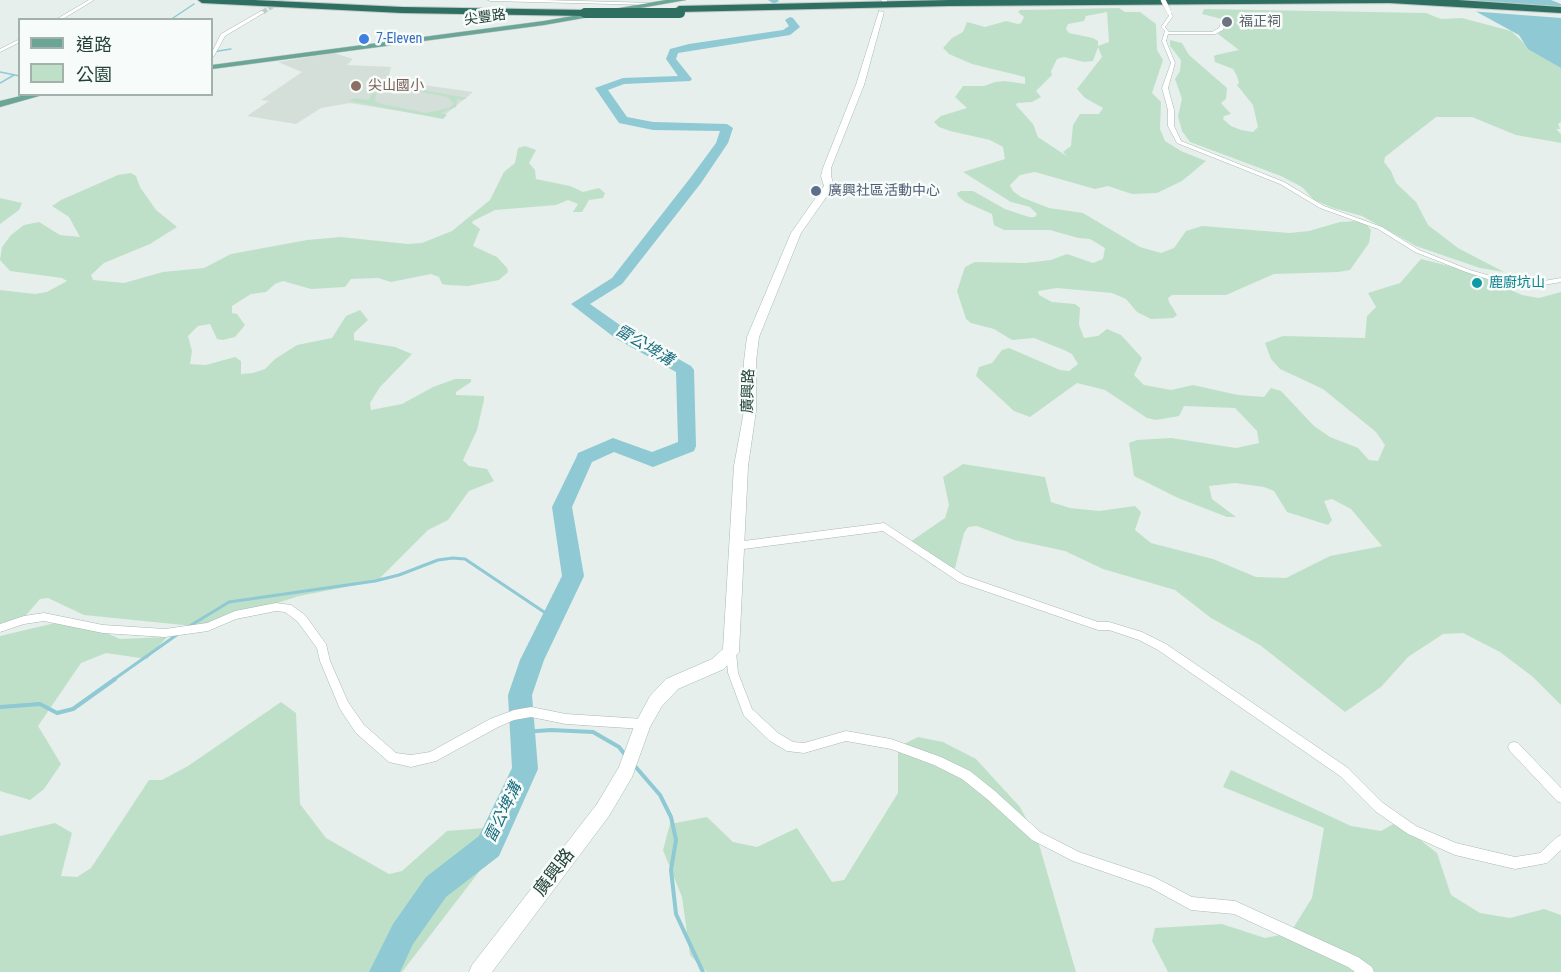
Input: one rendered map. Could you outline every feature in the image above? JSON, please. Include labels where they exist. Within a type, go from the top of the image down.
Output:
[{"type":"highway","points":[[202,0],[391,10],[588,11],[680,7],[972,3],[1293,2],[1390,3],[1561,12]]},
{"type":"highway","points":[[276,0],[588,11]]},
{"type":"highway","points":[[680,7],[1390,3]]},
{"type":"main road","name":"尖豐路","points":[[213,67],[544,23],[654,4],[680,7]]},
{"type":"main road","points":[[0,104],[34,96]]},
{"type":"street","points":[[60,18],[92,0]]},
{"type":"street","points":[[490,0],[654,4]]},
{"type":"street","points":[[1163,0],[1172,16],[1163,27],[1167,33],[1164,45],[1173,63],[1165,88],[1171,110],[1171,126],[1179,142],[1282,183],[1322,207],[1380,228],[1417,251],[1468,271],[1500,281],[1532,285],[1561,280]]},
{"type":"street","name":"廣興路","points":[[731,652],[741,466],[750,411],[750,361],[753,337],[796,233],[829,186],[826,176],[827,168],[860,86],[883,5]]},
{"type":"street","points":[[213,53],[223,35],[263,12]]},
{"type":"street","points":[[1167,33],[1213,33],[1221,29],[1225,19]]},
{"type":"street","points":[[0,49],[18,41]]},
{"type":"street","points":[[736,546],[884,527],[962,579],[1098,626],[1109,626],[1142,636],[1162,647],[1344,772],[1379,807],[1412,830],[1455,849],[1515,863],[1543,859],[1561,841]]},
{"type":"street","points":[[0,628],[24,620],[44,617],[103,629],[186,632],[208,627],[235,615],[276,607],[287,608],[301,618],[322,647],[325,661],[344,705],[360,729],[393,758],[411,761],[432,757],[494,723],[514,715],[531,712],[566,719],[643,724],[656,701],[672,684],[718,664],[731,652]]},
{"type":"street","points":[[731,652],[733,674],[748,712],[774,737],[791,747],[804,748],[846,736],[891,744],[937,761],[974,782],[1036,836],[1077,857],[1154,883],[1191,903],[1235,908],[1353,962],[1367,972]]},
{"type":"street","name":"廣興路","points":[[479,972],[603,810],[626,771],[643,724]]},
{"type":"street","points":[[1514,747],[1561,797]]},
{"type":"shaded area","name":"尖山國小","points":[[334,53],[353,59],[347,65],[391,67],[388,80],[473,92],[441,118],[350,103],[321,108],[296,124],[247,116],[269,101],[261,100],[302,72],[278,62]]},
{"type":"green space","points":[[1119,8],[1125,12],[1140,12],[1156,24],[1157,50],[1163,60],[1152,93],[1161,102],[1160,129],[1165,141],[1181,151],[1206,161],[1182,181],[1157,193],[1132,194],[1108,186],[1095,189],[1035,172],[1020,175],[1010,185],[1013,191],[1021,197],[1049,208],[1083,213],[1140,247],[1161,253],[1174,248],[1186,231],[1202,226],[1289,233],[1309,231],[1340,222],[1358,221],[1365,223],[1371,230],[1369,243],[1350,270],[1274,274],[1226,295],[1172,295],[1168,298],[1169,302],[1177,315],[1173,318],[1151,319],[1137,312],[1126,299],[1112,293],[1057,288],[1038,291],[1039,295],[1052,302],[1075,304],[1080,308],[1079,325],[1084,338],[1098,336],[1107,329],[1121,335],[1142,358],[1134,375],[1144,385],[1171,390],[1193,385],[1238,395],[1264,397],[1271,388],[1281,391],[1314,426],[1330,437],[1358,448],[1369,460],[1378,461],[1385,445],[1376,432],[1323,389],[1280,369],[1271,359],[1265,343],[1283,336],[1365,338],[1367,316],[1376,307],[1368,293],[1400,283],[1421,259],[1469,271],[1522,295],[1539,298],[1561,292],[1561,705],[1533,677],[1500,652],[1463,633],[1443,634],[1408,657],[1381,687],[1345,712],[1260,645],[1211,618],[1175,590],[1103,569],[1065,551],[1014,540],[977,526],[968,527],[964,533],[955,568],[935,567],[920,556],[910,542],[945,518],[949,505],[943,477],[963,464],[1045,477],[1051,502],[1070,508],[1099,511],[1135,506],[1141,512],[1135,530],[1151,543],[1213,559],[1256,577],[1286,578],[1330,556],[1382,546],[1351,509],[1332,499],[1324,501],[1332,520],[1328,525],[1287,512],[1274,491],[1264,487],[1235,483],[1209,486],[1212,499],[1236,517],[1227,517],[1178,498],[1134,476],[1129,443],[1137,440],[1171,438],[1236,448],[1259,443],[1257,431],[1235,408],[1184,406],[1179,416],[1156,420],[1147,418],[1105,390],[1077,383],[1030,417],[1014,411],[976,376],[979,367],[992,363],[1002,350],[1009,348],[1060,370],[1069,371],[1078,364],[1072,354],[1064,350],[1034,338],[1012,340],[994,329],[971,323],[966,319],[957,291],[965,267],[975,262],[1025,263],[1051,260],[1067,254],[1093,263],[1103,259],[1105,248],[1090,239],[1050,230],[1004,230],[994,225],[992,214],[965,202],[958,196],[957,193],[961,191],[973,191],[1005,209],[1029,217],[1035,217],[1037,214],[1030,207],[1011,202],[963,172],[1005,159],[1003,147],[990,140],[950,131],[939,127],[934,122],[941,116],[967,108],[955,97],[963,86],[984,86],[1005,81],[1025,84],[1025,77],[972,64],[949,54],[943,48],[952,38],[963,32],[967,22],[985,27],[1006,21],[1018,24],[1024,17],[1018,12],[1020,10]],"holes":[[[1107,12],[1109,42],[1098,46],[1098,41],[1093,38],[1069,33],[1066,29],[1068,24],[1084,21],[1086,16]],[[1098,47],[1102,57],[1077,89],[1085,98],[1103,108],[1099,114],[1080,114],[1073,125],[1071,146],[1063,152],[1068,157],[1038,137],[1033,124],[1016,105],[1032,102],[1041,97],[1036,91],[1052,75],[1051,71],[1057,59],[1064,57],[1084,62],[1093,61]]]},
{"type":"green space","points":[[1204,9],[1426,13],[1441,19],[1462,18],[1511,31],[1528,47],[1561,68],[1561,122],[1558,124],[1560,129],[1556,129],[1561,134],[1561,143],[1516,135],[1472,117],[1436,117],[1385,157],[1384,162],[1396,183],[1416,202],[1428,225],[1458,248],[1504,272],[1480,268],[1416,246],[1362,216],[1314,200],[1302,187],[1281,176],[1190,142],[1182,131],[1178,116],[1182,99],[1175,79],[1180,71],[1181,60],[1170,46],[1170,40],[1182,43],[1189,55],[1227,88],[1226,99],[1221,103],[1231,114],[1224,116],[1223,119],[1231,126],[1241,130],[1253,132],[1258,127],[1253,105],[1237,85],[1239,83],[1233,69],[1215,62],[1214,56],[1216,55],[1239,50],[1218,34],[1226,26],[1226,20],[1202,14]]},
{"type":"green space","points":[[389,84],[467,98],[457,99],[456,107],[441,113],[447,115],[443,119],[349,101],[354,98],[369,100],[372,94],[390,87],[385,86]],"holes":[[[401,88],[448,97],[454,104],[449,108],[426,113],[375,101],[376,93],[386,89]]]},
{"type":"green space","points":[[525,146],[536,150],[529,163],[535,170],[536,179],[570,186],[583,192],[599,188],[605,193],[603,198],[589,200],[582,212],[573,212],[578,204],[568,200],[556,205],[495,210],[473,221],[472,223],[480,229],[473,246],[497,257],[507,268],[508,272],[499,280],[468,286],[448,285],[442,284],[439,277],[431,274],[391,282],[378,278],[351,279],[345,287],[311,289],[283,281],[275,284],[266,292],[251,294],[232,306],[232,313],[237,314],[245,325],[235,337],[217,339],[210,324],[198,326],[188,336],[192,351],[190,364],[206,365],[235,357],[241,361],[241,374],[253,373],[265,369],[275,359],[297,345],[332,338],[346,316],[360,310],[368,320],[354,333],[354,340],[395,347],[412,354],[380,387],[370,403],[371,410],[402,404],[433,387],[455,379],[471,379],[471,382],[456,392],[456,395],[484,396],[484,400],[477,430],[463,460],[469,466],[487,469],[494,481],[469,491],[448,520],[428,530],[377,581],[299,596],[221,621],[193,626],[84,615],[48,598],[40,599],[20,622],[0,628],[0,290],[35,294],[47,292],[67,281],[62,278],[10,271],[0,260],[2,247],[11,235],[24,225],[39,222],[60,235],[80,237],[69,217],[52,206],[118,175],[131,173],[136,176],[140,187],[156,210],[177,227],[150,244],[104,263],[91,275],[93,280],[124,283],[163,272],[204,268],[231,254],[307,240],[341,237],[408,244],[422,243],[452,231],[490,200],[504,172],[515,163],[518,148]]},
{"type":"green space","points":[[0,198],[22,203],[19,210],[0,224]]},
{"type":"green space","points":[[55,623],[91,626],[120,639],[167,637],[147,659],[106,653],[81,663],[38,726],[61,764],[44,789],[30,800],[0,791],[0,636]]},
{"type":"green space","points":[[281,702],[296,713],[300,804],[326,838],[389,874],[402,871],[447,831],[484,828],[482,868],[402,972],[0,972],[0,836],[55,823],[72,833],[61,876],[77,877],[91,868],[149,780],[162,780],[188,766]]},
{"type":"green space","points":[[918,737],[943,742],[976,759],[1020,807],[1038,841],[1076,972],[707,972],[690,955],[682,897],[663,850],[670,824],[707,817],[733,842],[757,847],[797,828],[832,882],[844,880],[898,793],[898,747]]},
{"type":"green space","points":[[1231,770],[1351,826],[1381,831],[1397,822],[1437,853],[1451,895],[1480,913],[1510,918],[1544,909],[1561,915],[1561,972],[1168,972],[1152,941],[1155,928],[1222,924],[1265,938],[1290,933],[1312,898],[1324,828],[1223,787]]},
{"type":"water","points":[[1455,0],[1551,0],[1561,4],[1561,68],[1528,49],[1519,35]]},
{"type":"pier","points":[[1452,0],[1561,7],[1561,18],[1469,11]]},
{"type":"waterway","points":[[173,18],[194,4]]},
{"type":"waterway","name":"雷公埤溝","points":[[384,972],[403,934],[436,887],[489,846],[525,769],[520,695],[532,660],[573,576],[562,507],[585,458],[613,445],[653,460],[687,446],[685,370],[621,334],[579,304],[617,281],[696,180],[722,143],[727,128],[653,126],[623,120],[601,88],[623,81],[686,79],[671,59],[674,51],[786,33],[795,27],[790,20]]},
{"type":"waterway","points":[[213,52],[231,49]]},
{"type":"waterway","points":[[0,72],[18,76]]},
{"type":"waterway","points":[[0,83],[14,75]]},
{"type":"waterway","points":[[188,627],[229,602],[375,581],[399,575],[438,560],[453,558],[465,559],[553,618]]},
{"type":"waterway","points":[[113,680],[178,634]]},
{"type":"waterway","points":[[0,707],[40,704],[57,713],[73,709],[115,679]]},
{"type":"waterway","points":[[523,732],[551,730],[593,732],[619,747],[626,756]]},
{"type":"waterway","points":[[634,765],[660,795],[671,817],[676,840],[671,870],[676,914],[703,972]]},
{"type":"tunnel","points":[[263,12],[283,0]]},
{"type":"place","name":"福正祠","points":[[1227,22]]},
{"type":"place","name":"7-Eleven","points":[[364,39]]},
{"type":"place","name":"尖山國小","points":[[356,86]]},
{"type":"place","name":"廣興社區活動中心","points":[[816,191]]},
{"type":"place","name":"鹿廚坑山","points":[[1477,283]]}]
